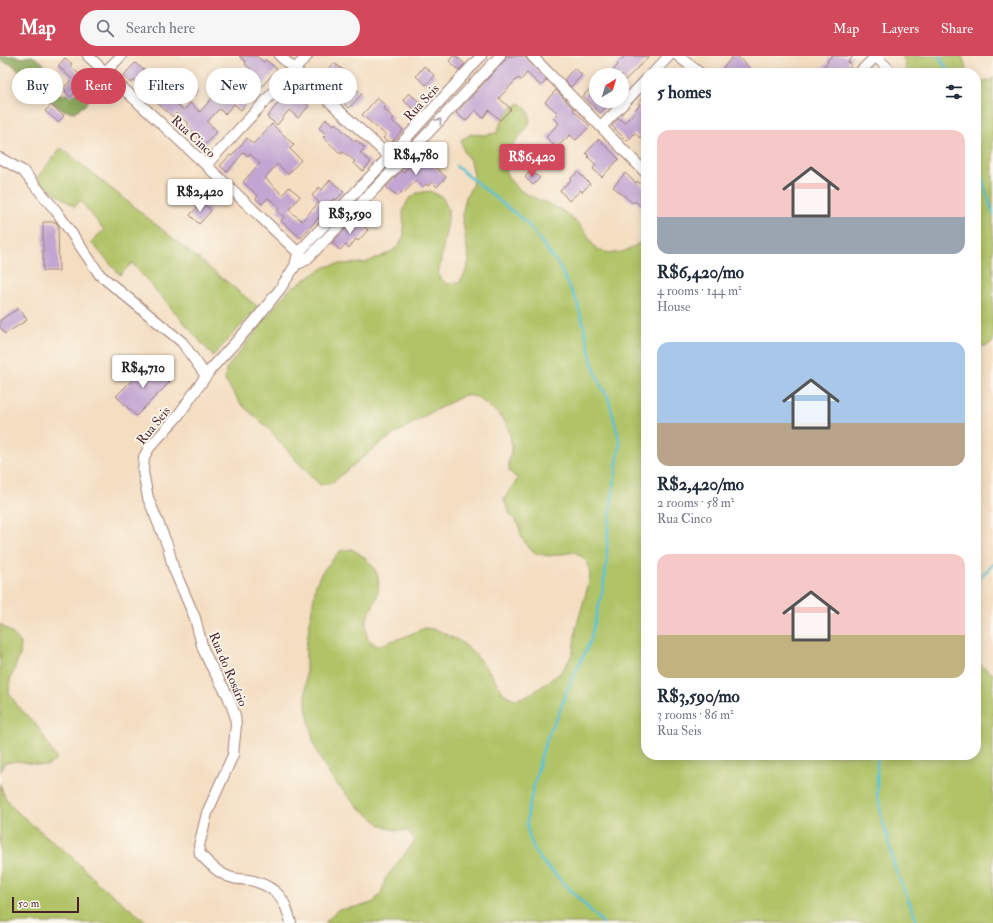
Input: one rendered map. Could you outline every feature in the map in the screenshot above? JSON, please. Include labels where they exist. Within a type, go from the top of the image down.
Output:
[{"type":"street","name":"Rua Cinco","points":[[88,56],[101,68]]},
{"type":"street","points":[[109,68],[121,56]]},
{"type":"street","points":[[280,56],[293,68]]},
{"type":"street","points":[[295,68],[307,56]]},
{"type":"street","points":[[295,266],[306,260],[398,165],[500,56]]},
{"type":"street","points":[[532,56],[641,167]]},
{"type":"street","points":[[658,68],[669,56]]},
{"type":"street","points":[[678,56],[694,68]]},
{"type":"street","points":[[864,68],[875,56],[888,68]]},
{"type":"street","points":[[479,57],[489,67]]},
{"type":"street","name":"Rua Seis","points":[[298,253],[389,157],[479,57]]},
{"type":"street","points":[[601,127],[641,85]]},
{"type":"street","name":"Rua Cinco","points":[[126,91],[306,260]]},
{"type":"street","points":[[206,165],[269,96]]},
{"type":"street","points":[[332,104],[398,165]]},
{"type":"street","points":[[0,158],[24,172],[57,212],[100,275],[182,342],[206,376]]},
{"type":"street","points":[[295,266],[298,253]]},
{"type":"street","name":"Rua Seis","points":[[142,472],[144,457],[149,448],[177,417],[206,376],[280,289],[295,266]]},
{"type":"street","name":"Rua do Rosário","points":[[142,472],[148,498],[160,530],[166,541],[173,567],[195,618],[203,649],[228,696],[235,715],[236,725],[233,755],[207,813],[199,846],[200,854],[216,869],[224,874],[232,878],[254,881],[272,889],[280,895],[285,902],[291,923]]},
{"type":"green space","points":[[0,56],[17,56],[20,58],[32,56],[42,62],[46,68],[16,68],[13,65],[0,60]]},
{"type":"green space","points":[[903,56],[962,56],[966,68],[906,68]]},
{"type":"green space","points":[[993,77],[993,342],[986,346],[981,346],[981,83],[992,80]]},
{"type":"green space","points":[[63,94],[71,95],[71,104],[86,104],[74,112],[62,110],[55,104],[63,104]]},
{"type":"green space","points":[[520,103],[529,112],[529,124],[510,149],[504,164],[509,178],[515,186],[530,196],[564,212],[585,231],[593,245],[602,251],[617,253],[641,243],[641,760],[981,760],[981,666],[993,674],[993,923],[325,923],[337,910],[362,906],[374,902],[382,891],[385,879],[415,841],[408,831],[384,827],[356,805],[332,779],[314,744],[306,706],[306,647],[316,584],[322,572],[340,551],[352,549],[371,564],[375,570],[379,582],[376,599],[366,622],[367,638],[377,646],[425,628],[437,630],[461,642],[472,651],[489,671],[504,694],[515,699],[528,696],[559,674],[567,664],[573,653],[576,628],[590,574],[586,560],[575,552],[550,556],[537,554],[528,547],[521,536],[519,525],[510,514],[504,500],[518,479],[509,471],[509,460],[512,447],[506,423],[497,413],[477,397],[465,395],[432,412],[393,435],[373,449],[332,483],[320,485],[269,429],[241,404],[225,381],[226,369],[290,289],[325,267],[337,264],[365,263],[389,253],[399,246],[404,235],[403,211],[408,200],[417,193],[430,191],[442,197],[448,209],[448,221],[438,275],[446,284],[459,283],[469,262],[463,222],[463,210],[466,197],[472,186],[474,174],[471,162],[464,152],[461,140],[471,134],[484,135],[497,133],[508,110]]},
{"type":"green space","points":[[61,148],[258,307],[213,356],[132,263],[120,275],[91,242],[104,230],[80,200],[75,207],[36,179]]},
{"type":"green space","points":[[0,624],[12,633],[21,643],[20,655],[10,680],[9,693],[17,705],[38,727],[57,760],[46,766],[17,761],[4,763],[0,772]]},
{"type":"green space","points":[[0,783],[6,798],[16,811],[73,858],[99,884],[148,923],[0,923]]},
{"type":"building","points":[[239,56],[256,56],[264,62],[266,60],[276,68],[269,68],[269,78],[261,88],[261,68],[249,68],[245,64],[246,62]]},
{"type":"building","points":[[453,56],[456,56],[465,64],[459,70],[449,61]]},
{"type":"building","points":[[506,56],[524,56],[547,80],[541,86],[527,73],[521,80],[518,78],[499,98],[511,109],[500,120],[489,110],[483,118],[475,110],[466,121],[456,113],[505,60]]},
{"type":"building","points":[[625,56],[650,56],[629,76],[629,68],[615,68],[618,65],[617,63]]},
{"type":"building","points":[[733,56],[737,56],[750,68],[723,68]]},
{"type":"building","points":[[831,56],[853,56],[848,62],[852,65],[849,68],[823,68],[828,62],[827,61]]},
{"type":"building","points":[[65,58],[72,64],[70,66],[72,68],[71,68],[71,78],[63,71],[63,68],[58,66]]},
{"type":"building","points":[[135,63],[142,68],[134,68],[134,80],[131,83],[126,79],[126,73]]},
{"type":"building","points":[[334,63],[341,68],[330,68]]},
{"type":"building","points":[[424,66],[435,76],[426,85],[416,76]]},
{"type":"building","points":[[574,68],[582,75],[571,87],[564,80]]},
{"type":"building","points":[[71,80],[71,97],[65,92],[66,90],[64,88]]},
{"type":"building","points":[[357,90],[362,94],[357,99]]},
{"type":"building","points":[[556,90],[574,109],[573,110],[590,126],[576,140],[570,135],[556,148],[546,137],[559,123],[553,118],[558,113],[545,102]]},
{"type":"building","points":[[589,90],[589,102],[583,96]]},
{"type":"building","points":[[409,93],[423,105],[417,112],[403,100]]},
{"type":"building","points":[[377,98],[386,106],[384,109],[394,118],[392,121],[403,130],[390,144],[383,138],[386,135],[362,115]]},
{"type":"building","points":[[641,100],[641,137],[640,138],[635,133],[627,141],[612,126],[619,118],[624,123],[640,105],[638,103]]},
{"type":"building","points":[[158,104],[176,104],[184,110],[189,104],[191,104],[200,112],[207,104],[234,104],[225,114],[219,109],[207,122],[217,131],[205,145],[187,126],[189,124],[176,113],[173,117]]},
{"type":"building","points":[[234,104],[246,104],[241,110]]},
{"type":"building","points":[[278,104],[307,104],[309,106],[298,118],[289,110],[277,125],[267,117]]},
{"type":"building","points":[[345,104],[353,104],[349,108]]},
{"type":"building","points":[[51,105],[64,116],[58,122],[45,111]]},
{"type":"building","points":[[595,108],[605,108],[600,113]]},
{"type":"building","points":[[326,119],[334,125],[335,123],[355,142],[356,140],[365,148],[360,153],[371,162],[363,171],[353,163],[355,161],[343,152],[341,154],[323,137],[326,134],[319,128]]},
{"type":"building","points":[[272,124],[294,145],[290,149],[301,160],[288,174],[277,164],[265,178],[283,195],[289,187],[300,196],[289,210],[302,221],[319,202],[312,196],[319,187],[322,190],[330,180],[344,192],[336,200],[334,198],[325,209],[328,212],[321,219],[319,217],[301,238],[281,221],[284,217],[277,211],[280,207],[268,198],[262,204],[256,199],[258,196],[243,182],[260,163],[250,154],[248,156],[244,152],[227,172],[220,166],[230,155],[232,156],[247,138],[253,144]]},
{"type":"building","points":[[599,139],[619,159],[602,177],[593,169],[596,165],[586,153]]},
{"type":"building","points":[[420,154],[446,177],[437,187],[432,182],[428,186],[426,184],[423,187],[416,180],[403,194],[401,192],[398,196],[386,187],[401,171],[403,173]]},
{"type":"building","points":[[531,171],[540,178],[533,185],[525,177]]},
{"type":"building","points":[[578,172],[590,184],[569,201],[560,190]]},
{"type":"building","points":[[625,173],[636,183],[637,181],[641,185],[641,206],[635,201],[633,203],[613,187]]},
{"type":"building","points":[[202,202],[211,211],[199,224],[190,215]]},
{"type":"building","points":[[355,219],[368,230],[358,241],[356,239],[349,248],[345,245],[340,250],[332,243]]},
{"type":"building","points":[[43,222],[56,222],[58,226],[59,271],[43,271]]},
{"type":"building","points":[[19,308],[27,320],[5,334],[0,327],[0,320]]},
{"type":"building","points":[[150,362],[170,382],[136,416],[116,396]]},
{"type":"waterway","points":[[939,56],[946,68]]},
{"type":"waterway","points":[[456,166],[526,222],[558,264],[577,302],[592,363],[601,386],[608,397],[620,442],[608,528],[606,567],[602,593],[590,642],[568,687],[558,716],[551,728],[542,753],[528,810],[527,823],[529,836],[540,859],[603,923]]},
{"type":"waterway","points":[[981,175],[993,214]]},
{"type":"waterway","points":[[981,577],[993,564]]},
{"type":"waterway","points":[[878,760],[877,793],[882,818],[896,871],[918,923]]}]
